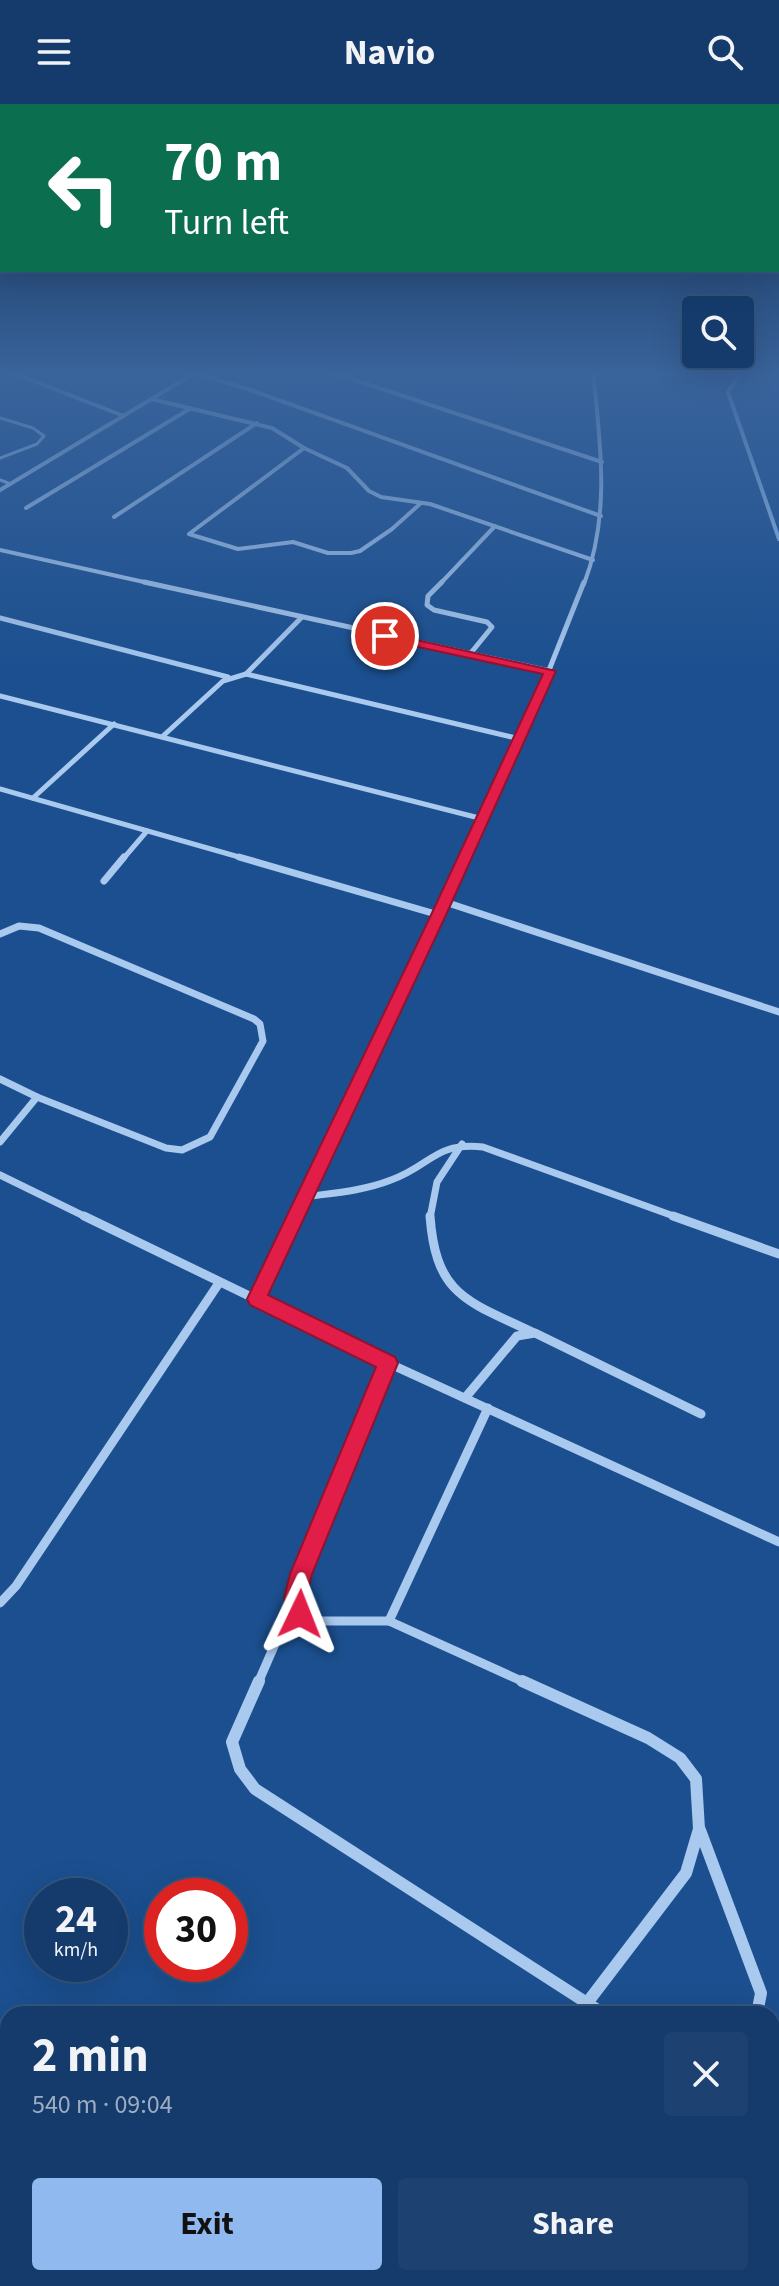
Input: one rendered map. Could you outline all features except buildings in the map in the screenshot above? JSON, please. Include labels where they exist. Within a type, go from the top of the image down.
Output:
[{"type":"street","points":[[0,490],[31,472]]},
{"type":"street","points":[[26,508],[86,472]]},
{"type":"street","points":[[114,517],[183,472]]},
{"type":"street","points":[[272,472],[189,534],[238,549],[293,542],[328,553],[351,553],[360,551],[392,529],[421,503]]},
{"type":"street","points":[[351,472],[369,491],[381,497],[421,503],[593,560]]},
{"type":"street","points":[[477,472],[601,516]]},
{"type":"street","points":[[257,1299],[439,915],[550,671],[593,560],[601,516],[602,472]]},
{"type":"street","points":[[470,654],[492,627],[487,622],[434,610],[427,605],[428,596],[495,526]]},
{"type":"street","points":[[0,550],[550,671]]},
{"type":"street","points":[[0,618],[228,677],[246,674],[520,739]]},
{"type":"street","points":[[246,674],[301,618]]},
{"type":"street","points":[[163,736],[228,677]]},
{"type":"street","points":[[0,696],[483,819]]},
{"type":"street","points":[[33,798],[114,724]]},
{"type":"street","points":[[0,789],[439,915]]},
{"type":"street","points":[[104,881],[147,831]]},
{"type":"street","points":[[445,902],[779,1012]]},
{"type":"street","points":[[0,934],[25,925],[39,928],[254,1019],[263,1031],[263,1041],[210,1137],[182,1150],[166,1148],[37,1097],[0,1079]]},
{"type":"street","points":[[0,1142],[37,1097]]},
{"type":"street","points":[[304,1197],[362,1188],[394,1179],[445,1146],[462,1144],[483,1147],[779,1254]]},
{"type":"street","points":[[462,1144],[433,1186],[428,1218],[437,1262],[448,1283],[492,1312],[701,1414]]},
{"type":"street","points":[[0,1175],[388,1363],[779,1542]]},
{"type":"street","points":[[0,1603],[16,1586],[219,1283]]},
{"type":"street","points":[[465,1398],[517,1336],[535,1333]]},
{"type":"street","points":[[388,1363],[301,1574],[295,1598],[232,1742],[240,1769],[255,1789],[592,2006]]},
{"type":"street","points":[[389,1621],[488,1408]]},
{"type":"street","points":[[295,1598],[305,1621],[389,1621],[648,1738],[680,1758],[696,1779],[699,1829],[761,1993],[759,2006]]},
{"type":"street","points":[[587,2003],[686,1873],[699,1829]]},
{"type":"lane","points":[[0,480],[11,484]]},
{"type":"waterway","points":[[756,472],[779,539]]},
{"type":"route","points":[[300,1614],[295,1598],[301,1574],[388,1363],[257,1299],[439,915],[550,671],[385,636]]}]
